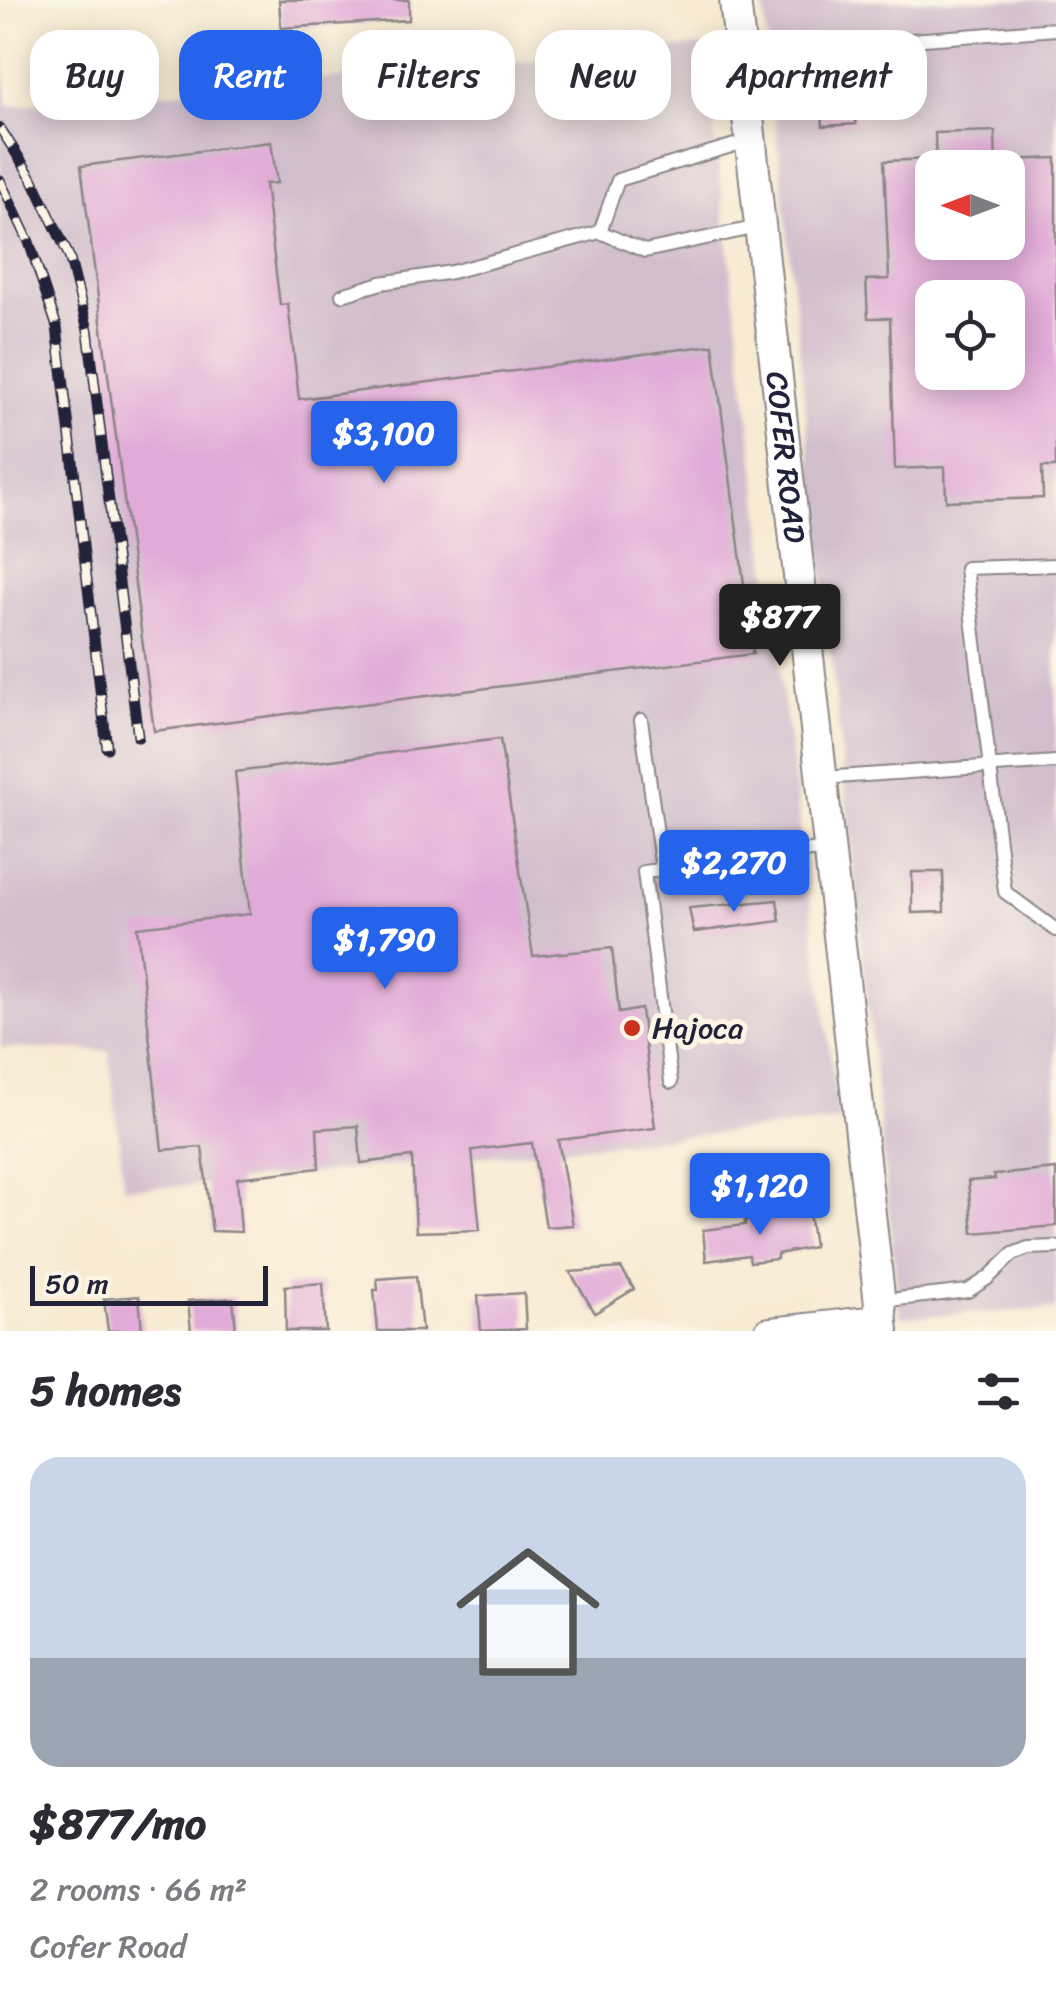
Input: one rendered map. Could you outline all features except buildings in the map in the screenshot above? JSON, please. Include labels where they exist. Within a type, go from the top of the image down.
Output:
[{"type":"street","name":"COFER ROAD","points":[[735,0],[738,30]]},
{"type":"street","name":"COFER ROAD","points":[[748,120],[882,1316]]},
{"type":"street","points":[[767,1331],[882,1316]]},
{"type":"lane","points":[[927,38],[1056,29]]},
{"type":"lane","points":[[600,232],[618,180],[750,140]]},
{"type":"lane","points":[[342,295],[380,283],[452,272],[600,232],[644,251],[760,227]]},
{"type":"lane","points":[[1056,566],[966,568],[1005,892],[1056,930]]},
{"type":"lane","points":[[641,720],[662,869]]},
{"type":"lane","points":[[822,778],[1056,762]]},
{"type":"lane","points":[[671,1082],[644,872],[830,849]]},
{"type":"lane","points":[[882,1316],[968,1291],[1013,1254],[1028,1248],[1056,1247]]},
{"type":"shaded area","points":[[0,0],[7,106],[30,104],[30,120],[159,120],[159,93],[179,91],[179,120],[322,120],[322,79],[342,77],[342,120],[515,120],[515,62],[535,61],[535,120],[671,120],[671,49],[691,47],[691,120],[713,120],[839,1121],[187,1186],[124,1188],[109,1051],[0,1048]]},
{"type":"shaded area","points":[[763,0],[1056,0],[1056,1309],[900,1317],[775,120],[927,120],[927,30],[766,30]]},
{"type":"railway","points":[[0,128],[32,178],[69,256],[88,330],[138,737]]},
{"type":"railway","points":[[0,180],[29,242],[57,327],[107,748]]},
{"type":"place","name":"Hajoca","points":[[632,1028]]}]
